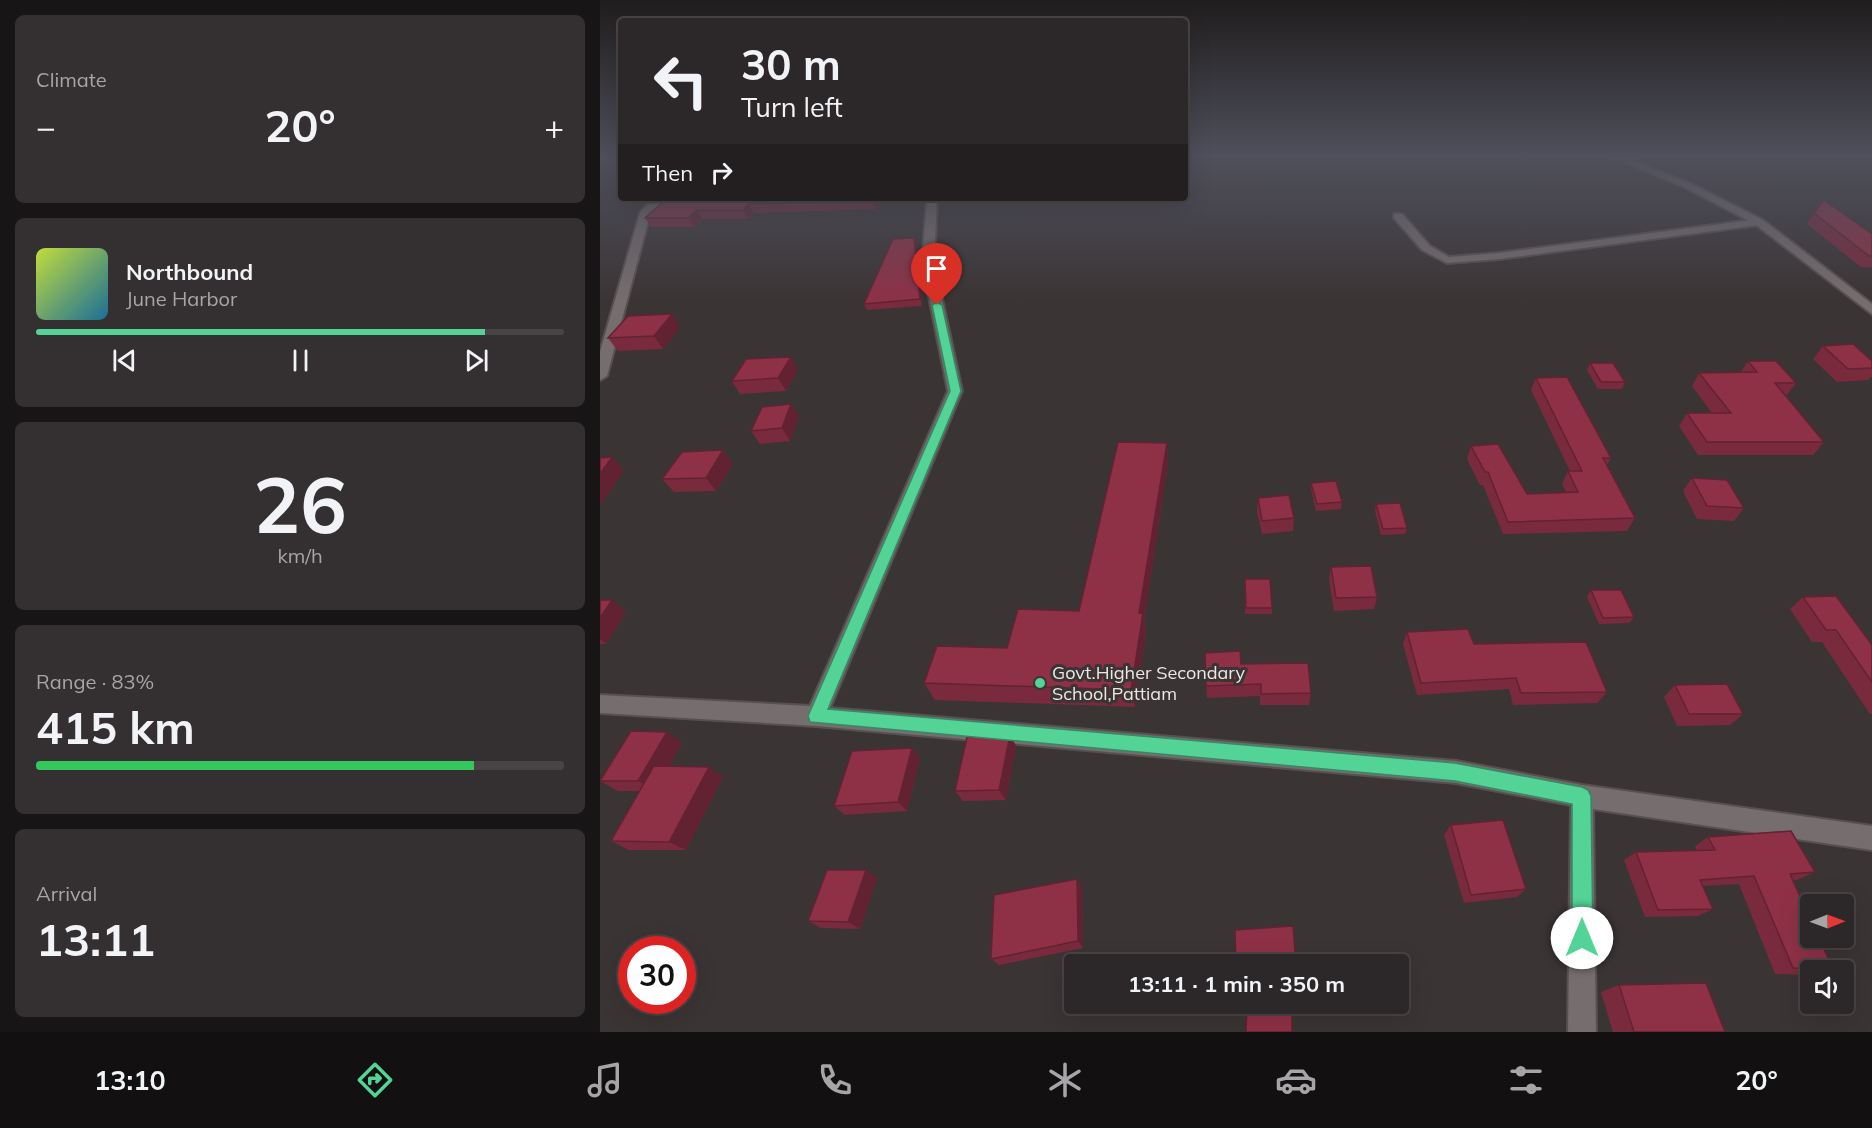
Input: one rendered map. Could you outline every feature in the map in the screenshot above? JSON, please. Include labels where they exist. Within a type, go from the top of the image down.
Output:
[{"type":"street","points":[[600,376],[645,213],[651,207],[684,205]]},
{"type":"street","points":[[816,716],[955,391],[928,262],[932,205]]},
{"type":"street","points":[[1727,205],[1760,222],[1872,310]]},
{"type":"street","points":[[1398,216],[1426,248],[1447,260],[1499,256],[1760,222]]},
{"type":"street","points":[[600,704],[816,716],[1455,772],[1582,796],[1872,838]]},
{"type":"street","points":[[1582,796],[1582,1032]]},
{"type":"building","points":[[659,205],[748,205],[743,210],[697,210],[688,218],[645,218]]},
{"type":"building","points":[[1820,205],[1831,205],[1872,234],[1872,256],[1869,256],[1814,213]]},
{"type":"building","points":[[914,238],[920,299],[864,304],[893,239]]},
{"type":"building","points":[[672,314],[654,336],[608,338],[628,316]]},
{"type":"building","points":[[1853,344],[1872,361],[1872,368],[1848,369],[1823,346]]},
{"type":"building","points":[[791,357],[778,378],[732,381],[746,359]]},
{"type":"building","points":[[1748,361],[1776,361],[1796,383],[1775,383],[1824,442],[1707,442],[1687,413],[1731,413],[1699,373],[1757,372]]},
{"type":"building","points":[[1590,363],[1613,363],[1625,382],[1601,382]]},
{"type":"building","points":[[1567,377],[1611,458],[1603,458],[1635,518],[1508,522],[1488,472],[1485,472],[1471,446],[1498,444],[1527,494],[1578,492],[1568,471],[1582,471],[1536,378]]},
{"type":"building","points":[[791,404],[782,428],[751,431],[762,407]]},
{"type":"building","points":[[1118,442],[1167,443],[1139,613],[1143,613],[1131,690],[924,683],[937,646],[1007,648],[1018,609],[1079,611]]},
{"type":"building","points":[[723,450],[706,478],[662,479],[682,452]]},
{"type":"building","points":[[612,457],[600,474],[600,458]]},
{"type":"building","points":[[1692,478],[1727,480],[1744,508],[1707,506]]},
{"type":"building","points":[[1336,481],[1342,502],[1317,504],[1311,483]]},
{"type":"building","points":[[1289,495],[1294,518],[1262,521],[1258,498]]},
{"type":"building","points":[[1400,503],[1407,528],[1383,529],[1376,504]]},
{"type":"building","points":[[1371,566],[1377,597],[1336,598],[1331,567]]},
{"type":"building","points":[[1245,579],[1270,579],[1272,608],[1246,608]]},
{"type":"building","points":[[1591,590],[1621,590],[1634,617],[1603,618]]},
{"type":"building","points":[[1836,596],[1872,645],[1872,682],[1836,630],[1826,630],[1803,597]]},
{"type":"building","points":[[600,600],[612,600],[600,618]]},
{"type":"building","points":[[1468,629],[1474,644],[1586,642],[1607,692],[1521,693],[1516,678],[1421,683],[1407,632]]},
{"type":"building","points":[[1240,651],[1241,664],[1308,663],[1311,693],[1261,694],[1261,684],[1206,686],[1205,653]]},
{"type":"building","points":[[1727,684],[1743,714],[1689,714],[1675,685]]},
{"type":"building","points":[[631,731],[667,732],[638,781],[600,781]]},
{"type":"building","points":[[1010,735],[999,790],[955,791],[967,737]]},
{"type":"building","points":[[912,748],[898,802],[834,806],[852,751]]},
{"type":"building","points":[[654,766],[709,767],[669,842],[611,841]]},
{"type":"building","points":[[1503,820],[1526,889],[1471,895],[1451,825]]},
{"type":"building","points":[[1791,831],[1815,872],[1790,874],[1800,896],[1800,948],[1824,948],[1829,960],[1800,960],[1800,968],[1793,968],[1754,876],[1700,880],[1713,909],[1658,910],[1636,852],[1715,850],[1708,837]]},
{"type":"building","points":[[827,870],[866,870],[848,922],[808,921]]},
{"type":"building","points":[[1077,879],[1078,941],[991,959],[994,895]]},
{"type":"building","points":[[1293,926],[1295,954],[1236,954],[1235,930]]},
{"type":"building","points":[[1706,983],[1725,1032],[1634,1032],[1619,985]]},
{"type":"building","points":[[1247,1014],[1292,1014],[1292,1032],[1246,1032]]},
{"type":"place","name":"Govt.Higher Secondary School,Pattiam","points":[[1040,683]]},
{"type":"route","points":[[937,305],[955,391],[816,716],[1455,772],[1582,796],[1582,938]]}]
